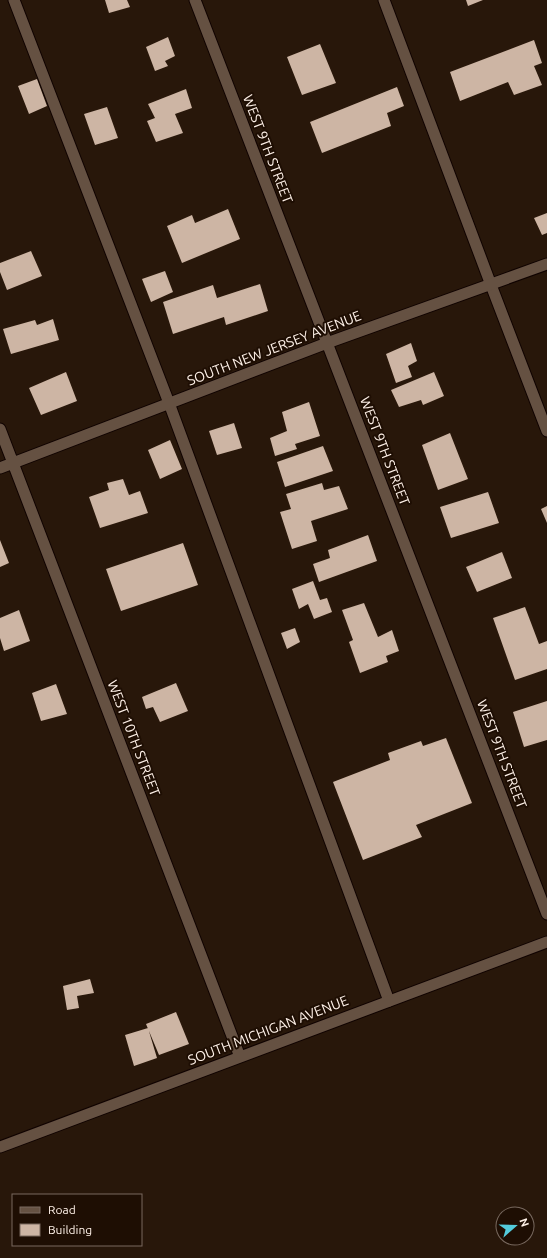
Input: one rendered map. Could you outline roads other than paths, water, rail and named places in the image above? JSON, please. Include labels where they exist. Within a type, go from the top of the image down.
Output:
[{"type":"street","points":[[14,0],[169,403],[389,1001]]},
{"type":"street","name":"WEST 9TH STREET","points":[[194,0],[547,914]]},
{"type":"street","points":[[384,0],[490,284],[547,431]]},
{"type":"street","name":"SOUTH NEW JERSEY AVENUE","points":[[0,468],[327,342],[547,264]]},
{"type":"street","name":"WEST 10TH STREET","points":[[0,429],[240,1057]]},
{"type":"street","name":"SOUTH MICHIGAN AVENUE","points":[[0,1147],[547,942]]}]
